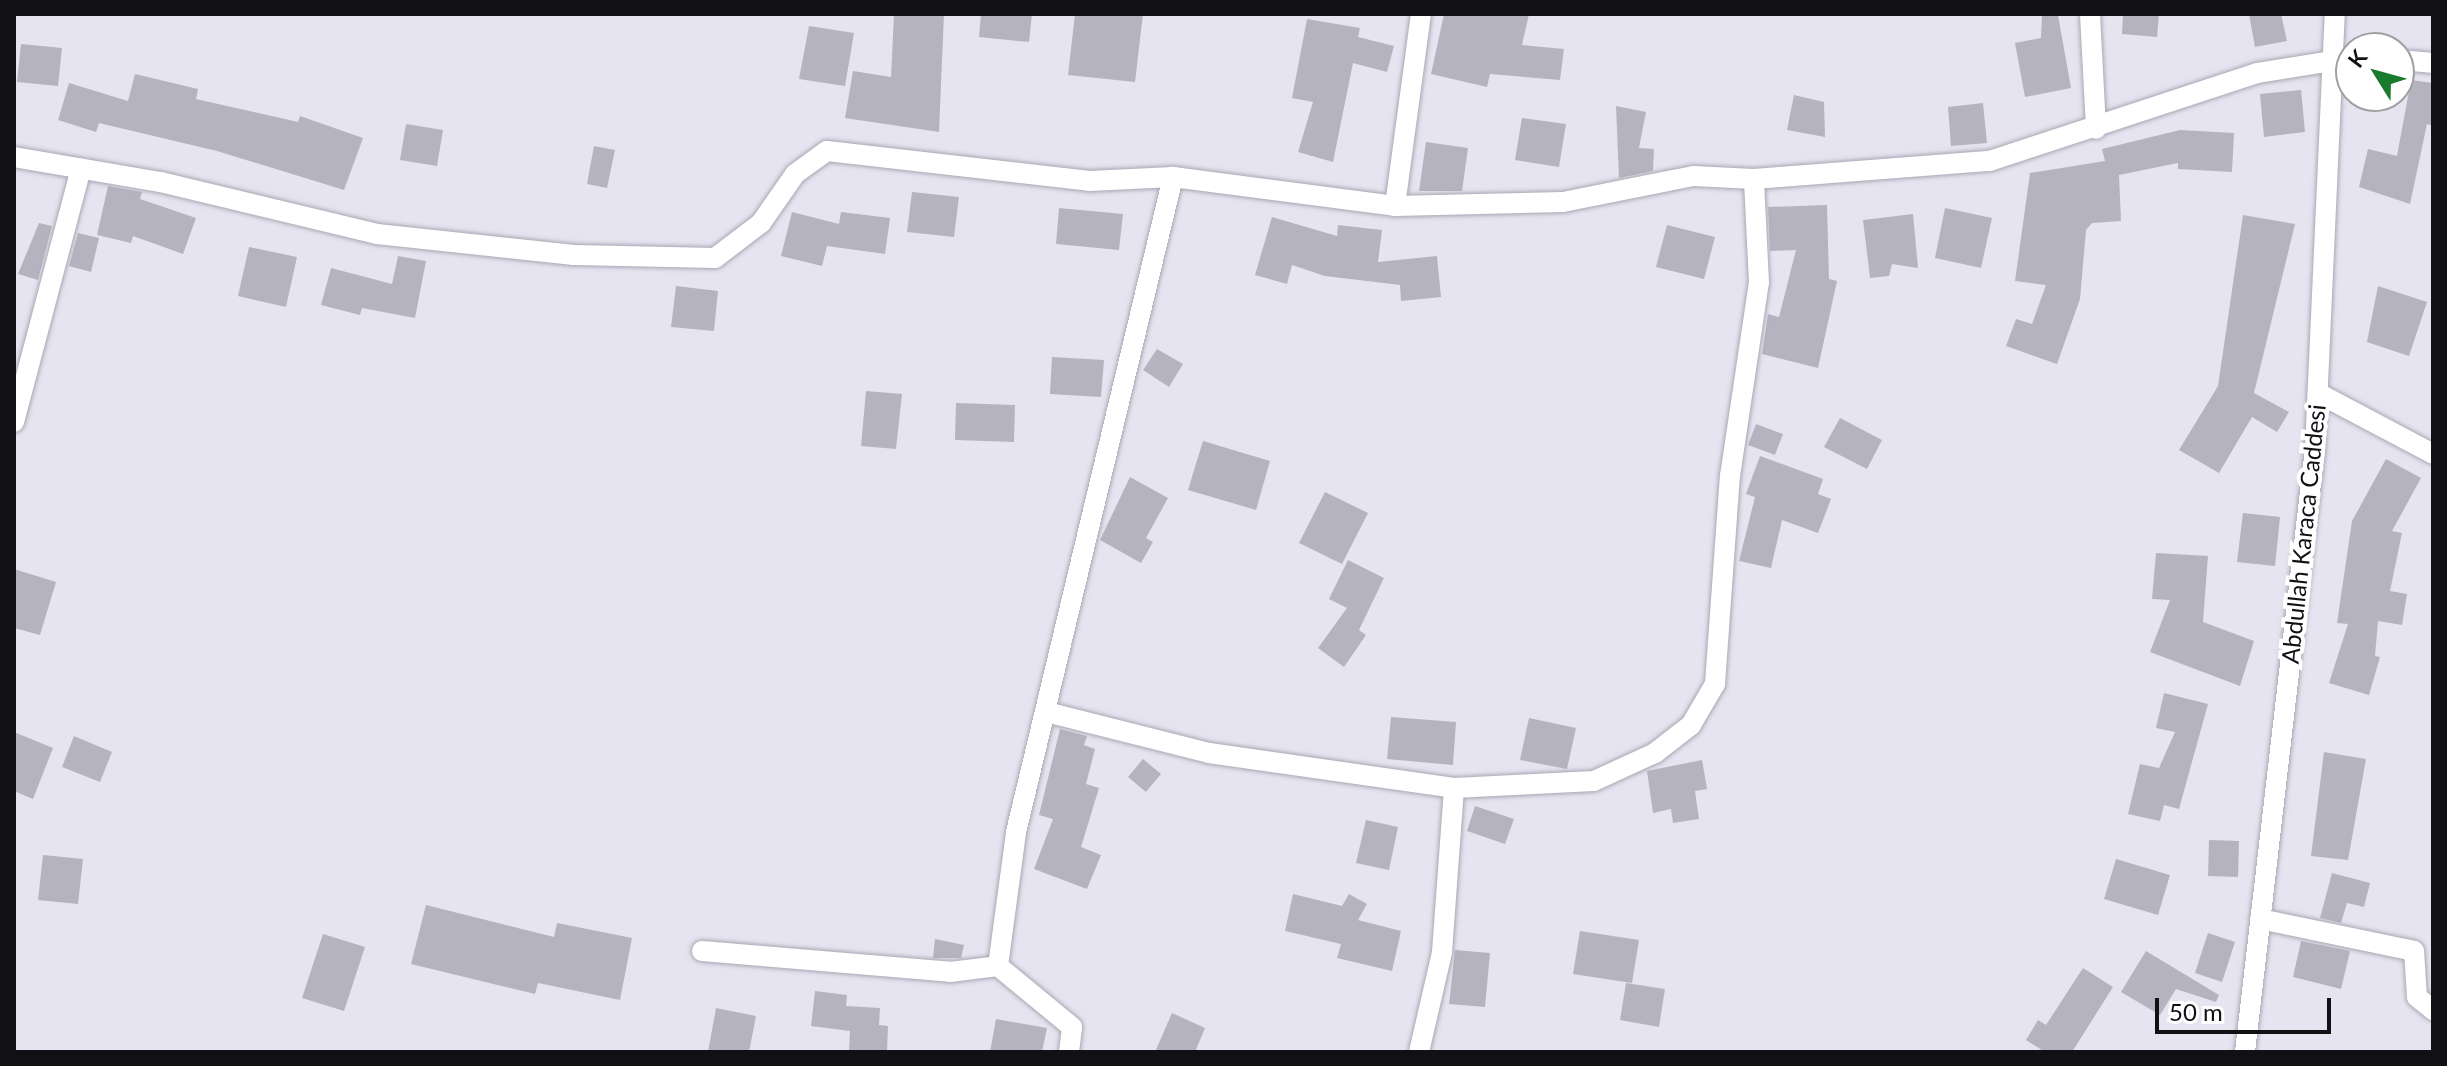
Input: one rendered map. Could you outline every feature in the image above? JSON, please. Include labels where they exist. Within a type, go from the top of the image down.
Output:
[{"type":"street","points":[[1395,206],[1421,14]]},
{"type":"street","points":[[2090,14],[2096,129]]},
{"type":"street","points":[[14,157],[377,234],[574,255],[715,258],[761,223],[795,174],[827,151],[1089,181],[1173,177],[1395,206],[1563,202],[1693,176],[1754,179],[1990,161],[2096,129],[2257,73],[2335,59]]},
{"type":"street","name":"Abdullah Karaca Caddesi","points":[[2245,1052],[2318,393],[2339,112]]},
{"type":"street","points":[[14,422],[81,169]]},
{"type":"street","points":[[998,966],[1016,832],[1173,177]]},
{"type":"street","points":[[1046,712],[1209,753],[1454,788],[1594,781],[1655,753],[1691,725],[1715,684],[1730,476],[1759,283],[1754,179]]},
{"type":"street","points":[[2318,393],[2433,454]]},
{"type":"street","points":[[1419,1052],[1442,952],[1454,788]]},
{"type":"street","points":[[2260,919],[2414,951],[2417,997],[2433,1010]]},
{"type":"street","points":[[702,951],[950,972],[998,966],[1072,1027],[1069,1052]]},
{"type":"building","points":[[894,14],[944,14],[939,132],[845,118],[853,71],[891,77]]},
{"type":"building","points":[[981,14],[1032,14],[1029,42],[979,37]]},
{"type":"building","points":[[1075,14],[1143,14],[1135,82],[1068,75]]},
{"type":"building","points":[[1444,14],[1529,14],[1522,45],[1564,49],[1560,80],[1490,74],[1487,87],[1431,74]]},
{"type":"building","points":[[2123,14],[2159,14],[2157,37],[2122,34]]},
{"type":"building","points":[[2249,14],[2281,14],[2287,41],[2255,47]]},
{"type":"building","points":[[2042,15],[2058,15],[2071,88],[2025,97],[2015,43],[2041,38]]},
{"type":"building","points":[[1307,19],[1360,28],[1358,37],[1394,46],[1387,72],[1353,63],[1333,162],[1298,152],[1313,102],[1292,98]]},
{"type":"building","points":[[809,26],[854,33],[845,86],[799,79]]},
{"type":"building","points":[[21,44],[62,48],[58,86],[17,82]]},
{"type":"building","points":[[135,74],[198,89],[196,99],[298,122],[300,116],[363,138],[344,190],[217,151],[99,123],[96,132],[58,120],[69,83],[128,101]]},
{"type":"building","points":[[2415,81],[2433,83],[2433,126],[2427,124],[2410,204],[2359,187],[2368,149],[2397,156],[2405,112],[2415,112]]},
{"type":"building","points":[[2301,90],[2305,132],[2264,137],[2260,94]]},
{"type":"building","points":[[1794,95],[1824,102],[1825,137],[1787,130]]},
{"type":"building","points":[[1983,103],[1987,143],[1951,146],[1948,107]]},
{"type":"building","points":[[1616,106],[1646,112],[1639,148],[1654,149],[1653,171],[1619,178]]},
{"type":"building","points":[[1522,118],[1566,124],[1559,167],[1515,160]]},
{"type":"building","points":[[406,124],[443,130],[437,166],[400,160]]},
{"type":"building","points":[[2180,130],[2234,133],[2232,172],[2178,169],[2178,163],[2119,175],[2121,221],[2092,223],[2086,230],[2080,299],[2057,364],[2006,346],[2016,319],[2032,324],[2046,285],[2015,281],[2030,173],[2105,161],[2102,149]]},
{"type":"building","points":[[1426,142],[1468,148],[1462,191],[1419,191]]},
{"type":"building","points":[[594,146],[615,150],[607,188],[587,184]]},
{"type":"building","points":[[108,186],[142,192],[140,199],[196,218],[183,254],[133,236],[131,243],[97,235]]},
{"type":"building","points":[[912,192],[959,197],[954,237],[907,232]]},
{"type":"building","points":[[1827,205],[1829,279],[1837,281],[1818,368],[1762,354],[1768,314],[1779,317],[1796,250],[1770,251],[1768,207]]},
{"type":"building","points":[[1059,208],[1123,214],[1119,250],[1056,244]]},
{"type":"building","points":[[1945,208],[1992,218],[1981,268],[1935,258]]},
{"type":"building","points":[[792,212],[839,224],[841,212],[890,218],[885,254],[827,246],[822,266],[781,256]]},
{"type":"building","points":[[1913,214],[1918,268],[1892,264],[1889,276],[1870,278],[1863,220]]},
{"type":"building","points":[[2243,215],[2295,224],[2254,393],[2289,412],[2277,432],[2252,417],[2219,473],[2179,450],[2218,386]]},
{"type":"building","points":[[1272,217],[1337,236],[1338,225],[1382,230],[1378,262],[1437,256],[1441,297],[1401,301],[1400,285],[1325,276],[1292,265],[1287,284],[1255,275]]},
{"type":"building","points":[[39,223],[52,226],[38,280],[18,274]]},
{"type":"building","points":[[1667,225],[1715,237],[1704,279],[1656,267]]},
{"type":"building","points":[[78,233],[99,238],[91,272],[69,266]]},
{"type":"building","points":[[249,247],[297,257],[286,307],[238,296]]},
{"type":"building","points":[[398,256],[426,261],[415,318],[362,308],[360,315],[321,305],[331,268],[392,284]]},
{"type":"building","points":[[676,286],[718,291],[714,331],[671,327]]},
{"type":"building","points":[[2378,286],[2427,302],[2409,356],[2367,342]]},
{"type":"building","points":[[1157,349],[1183,364],[1169,387],[1143,370]]},
{"type":"building","points":[[1052,357],[1104,360],[1101,397],[1050,394]]},
{"type":"building","points":[[866,391],[902,394],[896,449],[861,446]]},
{"type":"building","points":[[956,403],[1015,405],[1014,442],[955,440]]},
{"type":"building","points":[[1840,418],[1882,440],[1867,469],[1824,447]]},
{"type":"building","points":[[1756,424],[1783,434],[1775,455],[1748,445]]},
{"type":"building","points":[[1203,441],[1270,461],[1256,510],[1188,490]]},
{"type":"building","points":[[1760,456],[1823,479],[1818,494],[1831,499],[1818,533],[1782,520],[1771,568],[1739,561],[1755,497],[1746,494]]},
{"type":"building","points":[[2386,459],[2421,478],[2392,531],[2402,533],[2390,591],[2407,594],[2402,625],[2378,621],[2375,656],[2380,657],[2369,695],[2329,683],[2348,624],[2337,623],[2352,521]]},
{"type":"building","points":[[1130,477],[1168,498],[1146,538],[1153,542],[1141,563],[1100,540]]},
{"type":"building","points":[[1325,492],[1368,513],[1342,564],[1299,543]]},
{"type":"building","points":[[2243,513],[2280,517],[2275,566],[2237,562]]},
{"type":"building","points":[[2156,553],[2208,556],[2203,622],[2254,641],[2240,686],[2150,652],[2170,600],[2152,599]]},
{"type":"building","points":[[1348,560],[1384,578],[1359,630],[1366,635],[1344,667],[1318,648],[1347,608],[1329,599]]},
{"type":"building","points":[[14,569],[56,582],[40,635],[14,628]]},
{"type":"building","points":[[2164,693],[2208,704],[2179,809],[2164,805],[2160,821],[2128,814],[2140,764],[2159,768],[2175,732],[2156,728]]},
{"type":"building","points":[[1391,717],[1456,722],[1453,765],[1387,759]]},
{"type":"building","points":[[1529,718],[1576,728],[1567,769],[1520,760]]},
{"type":"building","points":[[1060,729],[1087,736],[1084,745],[1095,749],[1086,784],[1099,788],[1081,847],[1101,855],[1087,889],[1034,869],[1053,819],[1039,815]]},
{"type":"building","points":[[14,732],[53,748],[33,799],[14,791]]},
{"type":"building","points":[[74,736],[112,752],[100,782],[62,767]]},
{"type":"building","points":[[2324,752],[2366,759],[2348,860],[2311,856]]},
{"type":"building","points":[[1143,759],[1161,774],[1146,792],[1128,777]]},
{"type":"building","points":[[1702,760],[1707,789],[1695,791],[1699,819],[1673,823],[1671,809],[1653,813],[1647,771]]},
{"type":"building","points":[[1475,806],[1514,819],[1505,844],[1467,831]]},
{"type":"building","points":[[1366,820],[1398,827],[1389,870],[1356,863]]},
{"type":"building","points":[[2209,840],[2239,841],[2238,877],[2208,876]]},
{"type":"building","points":[[43,855],[83,859],[78,904],[38,900]]},
{"type":"building","points":[[2116,859],[2170,875],[2158,915],[2104,899]]},
{"type":"building","points":[[2332,873],[2370,883],[2364,907],[2347,903],[2341,923],[2320,918]]},
{"type":"building","points":[[1293,894],[1342,906],[1349,894],[1367,904],[1358,920],[1401,931],[1392,971],[1337,958],[1341,944],[1285,931]]},
{"type":"building","points":[[426,905],[554,937],[557,923],[632,938],[620,1000],[538,983],[535,994],[411,964]]},
{"type":"building","points":[[1580,931],[1639,940],[1632,983],[1573,974]]},
{"type":"building","points":[[2208,933],[2235,942],[2222,982],[2195,973]]},
{"type":"building","points":[[323,934],[365,947],[344,1011],[302,998]]},
{"type":"building","points":[[935,939],[964,945],[961,958],[933,958]]},
{"type":"building","points":[[2301,941],[2350,951],[2341,989],[2293,977]]},
{"type":"building","points":[[1455,950],[1490,953],[1485,1007],[1449,1004]]},
{"type":"building","points":[[2146,951],[2219,995],[2216,1002],[2176,989],[2160,1015],[2121,992]]},
{"type":"building","points":[[2083,968],[2113,987],[2072,1052],[2045,1052],[2026,1040],[2038,1020],[2046,1025]]},
{"type":"building","points":[[1626,983],[1665,989],[1659,1027],[1620,1020]]},
{"type":"building","points":[[815,991],[847,995],[846,1006],[880,1008],[879,1025],[888,1026],[887,1052],[849,1052],[850,1031],[811,1026]]},
{"type":"building","points":[[716,1008],[756,1016],[749,1052],[708,1052]]},
{"type":"building","points":[[1172,1013],[1205,1028],[1195,1052],[1155,1052]]},
{"type":"building","points":[[996,1019],[1047,1028],[1042,1052],[990,1052]]}]
